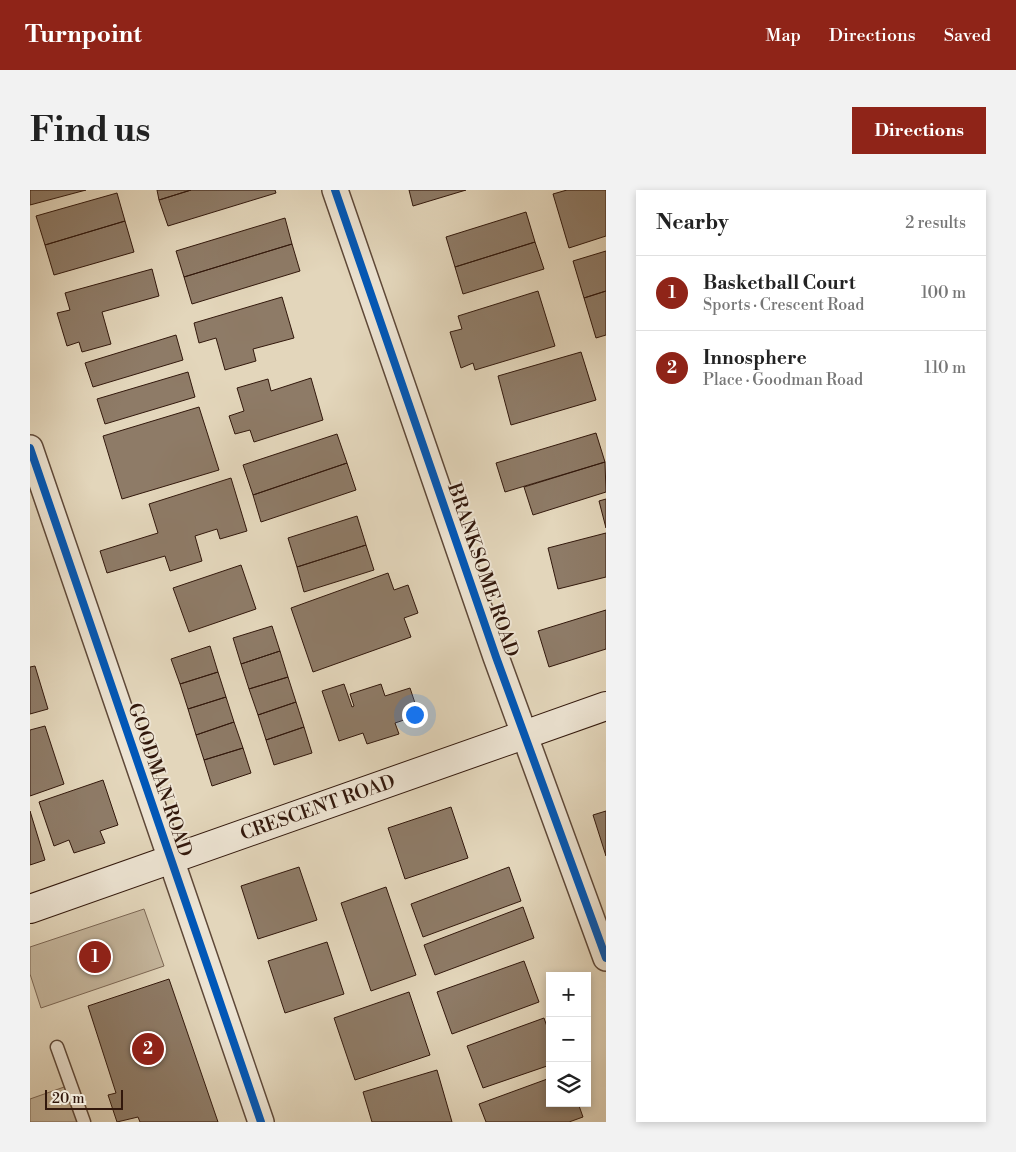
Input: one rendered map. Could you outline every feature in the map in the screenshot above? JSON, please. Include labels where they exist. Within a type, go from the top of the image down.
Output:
[{"type":"street","name":"BRANKSOME ROAD","points":[[335,190],[525,735],[606,958]]},
{"type":"street","name":"GOODMAN ROAD","points":[[30,448],[261,1122]]},
{"type":"street","name":"CRESCENT ROAD","points":[[30,909],[606,706]]},
{"type":"lane","points":[[58,1047],[84,1122]]},
{"type":"shaded area","points":[[144,909],[164,966],[41,1008],[30,974],[30,947]]},
{"type":"shaded area","points":[[67,1086],[80,1122],[30,1122],[30,1099]]},
{"type":"building","points":[[30,190],[86,190],[30,205]]},
{"type":"building","points":[[157,190],[191,190],[159,200]]},
{"type":"building","points":[[191,190],[275,190],[276,193],[168,226],[159,200]]},
{"type":"building","points":[[409,190],[466,190],[413,206]]},
{"type":"building","points":[[567,190],[606,190],[606,236],[569,248],[553,194]]},
{"type":"building","points":[[117,193],[125,221],[45,245],[36,216]]},
{"type":"building","points":[[526,212],[535,242],[455,267],[446,237]]},
{"type":"building","points":[[285,218],[292,244],[184,277],[176,251]]},
{"type":"building","points":[[125,221],[134,252],[54,275],[45,245]]},
{"type":"building","points":[[535,242],[544,269],[463,294],[455,267]]},
{"type":"building","points":[[292,244],[300,271],[192,304],[184,277]]},
{"type":"building","points":[[606,251],[606,291],[584,298],[573,261]]},
{"type":"building","points":[[152,269],[159,296],[102,312],[111,344],[82,352],[79,342],[67,346],[57,313],[70,310],[65,293]]},
{"type":"building","points":[[538,291],[555,346],[475,370],[473,363],[461,368],[450,332],[462,329],[458,316]]},
{"type":"building","points":[[606,291],[606,335],[596,338],[584,298]]},
{"type":"building","points":[[282,297],[294,338],[253,349],[256,361],[225,370],[216,338],[199,343],[194,323]]},
{"type":"building","points":[[176,335],[183,360],[93,387],[85,363]]},
{"type":"building","points":[[581,352],[596,400],[511,425],[498,376]]},
{"type":"building","points":[[188,372],[195,397],[105,424],[97,399]]},
{"type":"building","points":[[311,378],[323,420],[254,442],[250,430],[235,434],[229,416],[244,411],[237,388],[268,379],[271,391]]},
{"type":"building","points":[[199,407],[219,470],[122,499],[103,436]]},
{"type":"building","points":[[596,433],[605,462],[505,492],[496,463]]},
{"type":"building","points":[[337,434],[347,463],[253,495],[243,465]]},
{"type":"building","points":[[605,462],[606,492],[533,515],[524,487]]},
{"type":"building","points":[[347,463],[356,490],[261,522],[253,495]]},
{"type":"building","points":[[231,478],[247,531],[220,539],[217,529],[195,536],[202,561],[170,571],[165,556],[107,573],[100,551],[158,533],[149,504]]},
{"type":"building","points":[[606,499],[606,528],[599,501]]},
{"type":"building","points":[[357,516],[366,545],[297,567],[288,538]]},
{"type":"building","points":[[606,533],[606,577],[558,589],[548,548]]},
{"type":"building","points":[[366,545],[374,570],[304,592],[297,567]]},
{"type":"building","points":[[241,565],[256,609],[189,632],[173,588]]},
{"type":"building","points":[[388,573],[394,590],[408,585],[418,613],[404,618],[411,637],[313,672],[291,608]]},
{"type":"building","points":[[606,610],[606,649],[549,667],[538,631]]},
{"type":"building","points":[[272,626],[280,651],[241,664],[233,638]]},
{"type":"building","points":[[210,646],[218,672],[180,684],[171,659]]},
{"type":"building","points":[[280,651],[288,677],[249,689],[241,664]]},
{"type":"building","points":[[35,666],[48,709],[30,714],[30,667]]},
{"type":"building","points":[[218,672],[226,697],[188,709],[180,684]]},
{"type":"building","points":[[288,677],[296,702],[258,715],[249,689]]},
{"type":"building","points":[[344,684],[352,707],[354,706],[350,694],[381,684],[385,696],[410,688],[419,715],[395,723],[399,734],[367,744],[363,733],[339,741],[322,691]]},
{"type":"building","points":[[226,697],[234,722],[196,735],[188,709]]},
{"type":"building","points":[[296,702],[304,727],[266,740],[258,715]]},
{"type":"building","points":[[234,722],[243,748],[204,760],[196,735]]},
{"type":"building","points":[[45,726],[64,784],[30,796],[30,730]]},
{"type":"building","points":[[304,727],[312,753],[274,765],[266,740]]},
{"type":"building","points":[[243,748],[251,773],[212,786],[204,760]]},
{"type":"building","points":[[103,780],[118,825],[100,831],[105,843],[74,853],[69,840],[54,846],[39,802]]},
{"type":"building","points":[[451,807],[468,858],[405,879],[388,828]]},
{"type":"building","points":[[30,811],[45,860],[30,865]]},
{"type":"building","points":[[606,811],[606,856],[593,815]]},
{"type":"building","points":[[299,867],[317,920],[258,939],[241,886]]},
{"type":"building","points":[[509,867],[521,901],[423,937],[411,904]]},
{"type":"building","points":[[386,887],[416,975],[371,991],[341,903]]},
{"type":"building","points":[[523,907],[534,938],[435,975],[424,945]]},
{"type":"building","points":[[327,942],[344,994],[285,1013],[268,961]]},
{"type":"building","points":[[524,961],[539,1002],[452,1034],[437,992]]},
{"type":"building","points":[[169,979],[218,1122],[140,1122],[138,1117],[117,1122],[108,1095],[116,1093],[88,1006]]},
{"type":"building","points":[[409,992],[430,1055],[355,1080],[334,1018]]},
{"type":"building","points":[[544,1018],[546,1024],[546,1066],[483,1088],[467,1046]]},
{"type":"building","points":[[437,1070],[452,1122],[372,1122],[363,1092]]},
{"type":"building","points":[[546,1079],[546,1107],[579,1107],[583,1117],[569,1122],[486,1122],[479,1104]]},
{"type":"cycle path","points":[[335,190],[496,657],[606,958]]},
{"type":"cycle path","points":[[30,448],[261,1122]]},
{"type":"place","name":"Basketball Court","points":[[95,957]]},
{"type":"place","name":"Innosphere","points":[[148,1049]]}]
